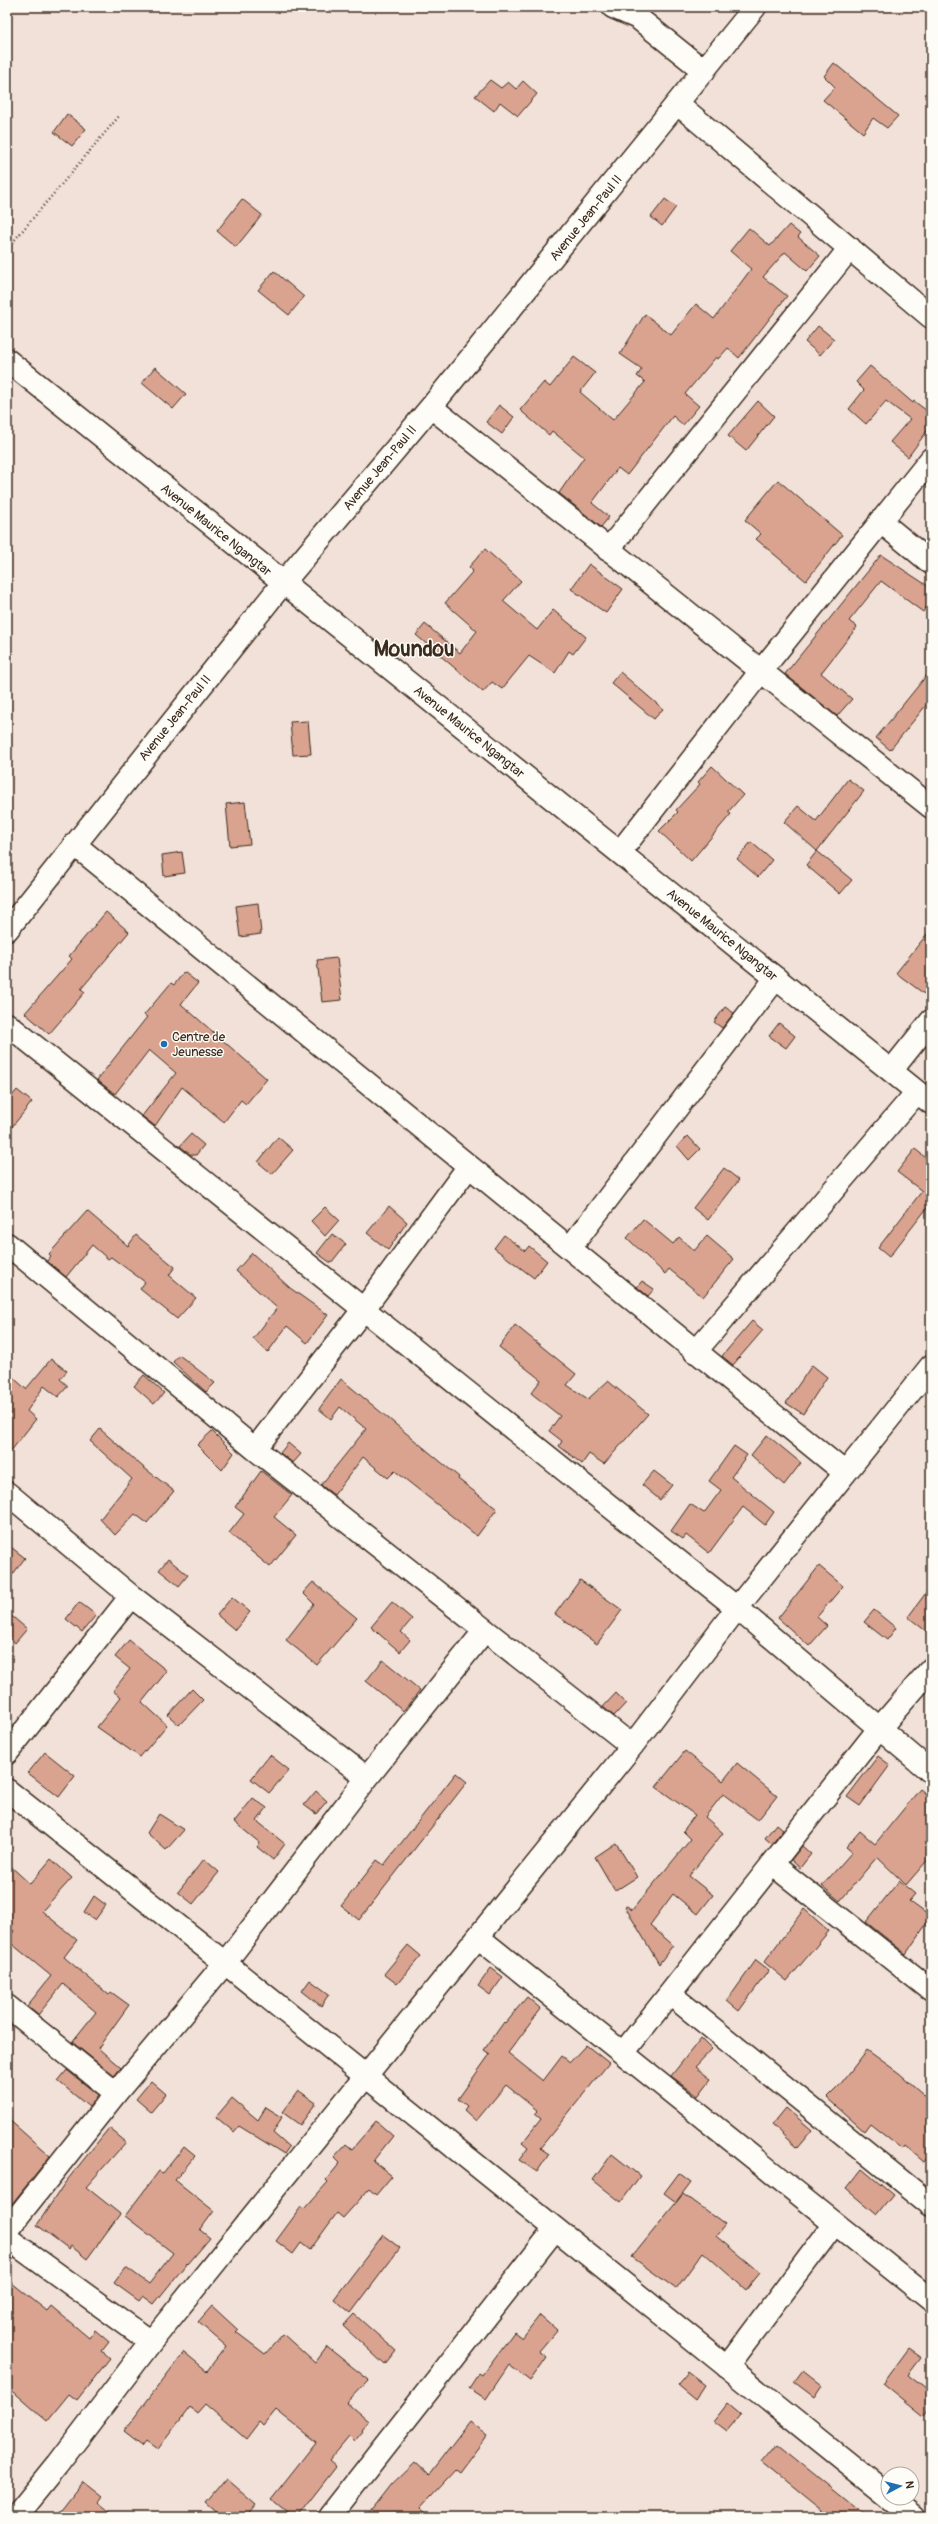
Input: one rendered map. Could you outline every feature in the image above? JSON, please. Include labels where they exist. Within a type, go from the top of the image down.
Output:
[{"type":"street","points":[[613,7],[643,13],[704,71]]},
{"type":"street","name":"Avenue Jean-Paul II","points":[[7,930],[282,583],[432,407],[755,7]]},
{"type":"street","points":[[678,104],[931,316]]},
{"type":"street","points":[[608,550],[850,248]]},
{"type":"street","name":"Avenue Maurice Ngangtar","points":[[7,360],[282,583],[620,852],[924,1098]]},
{"type":"street","points":[[432,407],[608,550],[931,807]]},
{"type":"street","points":[[620,852],[761,671],[931,458]]},
{"type":"street","points":[[880,521],[931,563]]},
{"type":"street","points":[[74,844],[844,1472]]},
{"type":"street","points":[[570,1248],[776,978]]},
{"type":"street","points":[[891,1071],[931,1021]]},
{"type":"street","points":[[7,1024],[737,1608],[878,1730],[931,1772]]},
{"type":"street","points":[[695,1352],[924,1098]]},
{"type":"street","points":[[255,1449],[363,1310],[469,1166]]},
{"type":"street","points":[[9,1250],[255,1449],[632,1746]]},
{"type":"street","points":[[15,2517],[58,2464],[151,2342],[479,1938],[632,1746],[737,1608],[844,1472],[931,1366]]},
{"type":"street","points":[[7,1493],[131,1596],[367,1778]]},
{"type":"street","points":[[7,1753],[131,1596]]},
{"type":"street","points":[[7,2230],[116,2092],[225,1963],[367,1778],[485,1630]]},
{"type":"street","points":[[623,2053],[878,1730],[931,1669]]},
{"type":"street","points":[[7,1790],[225,1963],[366,2078],[880,2490]]},
{"type":"street","points":[[772,1864],[931,1990]]},
{"type":"street","points":[[479,1938],[931,2300]]},
{"type":"street","points":[[670,1994],[931,2205]]},
{"type":"street","points":[[7,2006],[116,2092]]},
{"type":"street","points":[[727,2367],[835,2223]]},
{"type":"street","points":[[329,2517],[555,2229]]},
{"type":"street","points":[[7,2238],[151,2342]]},
{"type":"street","points":[[900,2506],[914,2517]]},
{"type":"path","points":[[7,250],[120,115]]},
{"type":"building","points":[[834,63],[898,116],[887,128],[873,118],[863,133],[823,100],[835,87],[824,76]]},
{"type":"building","points":[[490,80],[501,88],[508,82],[516,89],[523,81],[537,94],[518,116],[500,102],[494,111],[475,96]]},
{"type":"building","points":[[67,114],[86,129],[72,146],[54,132]]},
{"type":"building","points":[[242,199],[262,215],[236,247],[217,231]]},
{"type":"building","points":[[665,199],[676,207],[662,226],[651,217]]},
{"type":"building","points":[[789,225],[800,234],[798,237],[820,256],[807,271],[785,252],[763,277],[787,296],[739,358],[728,348],[718,359],[716,357],[685,394],[699,406],[683,425],[673,416],[627,475],[618,468],[592,503],[609,517],[601,527],[559,493],[584,457],[552,431],[549,435],[520,410],[544,382],[550,387],[574,357],[595,373],[580,392],[613,420],[645,382],[637,376],[642,369],[620,354],[645,314],[671,335],[696,304],[714,319],[751,269],[730,251],[749,228],[770,246]]},
{"type":"building","points":[[274,271],[304,297],[289,315],[258,290]]},
{"type":"building","points":[[818,326],[834,339],[820,355],[805,342]]},
{"type":"building","points":[[870,366],[913,403],[914,401],[931,414],[931,434],[927,431],[908,457],[890,442],[910,419],[886,401],[866,424],[849,409],[864,390],[856,382]]},
{"type":"building","points":[[155,367],[186,394],[173,409],[142,383]]},
{"type":"building","points":[[758,401],[774,416],[746,451],[728,436]]},
{"type":"building","points":[[499,405],[514,417],[502,434],[486,422]]},
{"type":"building","points":[[778,480],[842,535],[806,581],[756,539],[761,534],[745,520]]},
{"type":"building","points":[[485,549],[521,581],[503,601],[537,630],[553,610],[586,637],[573,654],[569,651],[555,673],[529,656],[502,689],[492,682],[483,692],[416,635],[425,624],[460,653],[477,631],[445,603],[473,571],[469,567]]},
{"type":"building","points":[[881,555],[931,588],[931,601],[923,612],[881,581],[849,621],[857,627],[821,673],[852,699],[837,716],[785,674]]},
{"type":"building","points":[[589,564],[623,589],[606,613],[571,589]]},
{"type":"building","points":[[931,670],[931,699],[890,750],[876,738]]},
{"type":"building","points":[[620,672],[663,709],[654,719],[611,683]]},
{"type":"building","points":[[308,721],[311,754],[293,755],[290,722]]},
{"type":"building","points":[[712,766],[743,795],[728,812],[731,814],[691,861],[659,831],[678,812],[676,810],[700,784],[698,782]]},
{"type":"building","points":[[848,779],[864,791],[817,851],[784,822],[798,806],[816,821]]},
{"type":"building","points":[[245,802],[250,844],[230,846],[226,804]]},
{"type":"building","points":[[751,842],[772,860],[758,877],[737,859]]},
{"type":"building","points":[[817,851],[852,880],[840,894],[806,865]]},
{"type":"building","points":[[182,852],[185,873],[164,876],[162,855]]},
{"type":"building","points":[[258,903],[261,934],[240,937],[236,906]]},
{"type":"building","points":[[106,912],[129,932],[81,989],[85,992],[49,1034],[25,1013],[72,959],[69,956]]},
{"type":"building","points":[[931,929],[931,999],[896,973]]},
{"type":"building","points":[[337,958],[342,1000],[322,1002],[317,960]]},
{"type":"building","points":[[184,972],[198,983],[181,1004],[267,1079],[246,1104],[241,1100],[224,1122],[182,1087],[155,1126],[142,1116],[176,1073],[149,1050],[115,1094],[97,1080],[147,1017],[144,1015],[171,983],[174,985]]},
{"type":"building","points":[[725,1007],[734,1013],[722,1028],[714,1022]]},
{"type":"building","points":[[779,1023],[795,1036],[786,1048],[769,1036]]},
{"type":"building","points":[[17,1090],[32,1102],[7,1133],[7,1102]]},
{"type":"building","points":[[191,1134],[204,1145],[196,1155],[191,1155],[180,1146]]},
{"type":"building","points":[[688,1136],[700,1149],[689,1160],[677,1146]]},
{"type":"building","points":[[278,1137],[293,1150],[272,1174],[258,1162]]},
{"type":"building","points":[[915,1149],[931,1162],[931,1203],[889,1257],[878,1248],[922,1191],[897,1172]]},
{"type":"building","points":[[724,1168],[739,1180],[708,1220],[693,1208]]},
{"type":"building","points":[[389,1206],[407,1222],[388,1250],[367,1233]]},
{"type":"building","points":[[325,1207],[339,1220],[325,1236],[311,1221]]},
{"type":"building","points":[[87,1211],[128,1246],[136,1235],[175,1267],[169,1275],[196,1298],[177,1319],[140,1289],[145,1282],[111,1257],[108,1259],[92,1245],[66,1277],[47,1261],[51,1256],[49,1254]]},
{"type":"building","points":[[643,1219],[673,1244],[679,1237],[694,1251],[707,1236],[734,1259],[703,1297],[669,1269],[665,1274],[627,1238]]},
{"type":"building","points":[[332,1234],[346,1244],[331,1263],[317,1253]]},
{"type":"building","points":[[504,1235],[525,1251],[529,1246],[547,1261],[534,1278],[494,1248]]},
{"type":"building","points":[[252,1253],[290,1288],[328,1315],[307,1343],[287,1326],[268,1352],[253,1339],[277,1308],[236,1271]]},
{"type":"building","points":[[642,1281],[654,1289],[648,1296],[637,1287]]},
{"type":"building","points":[[752,1321],[763,1330],[733,1365],[722,1356]]},
{"type":"building","points":[[515,1325],[576,1374],[567,1385],[588,1399],[608,1381],[648,1414],[604,1464],[589,1454],[582,1464],[559,1446],[562,1441],[549,1431],[560,1416],[531,1393],[541,1380],[499,1347]]},
{"type":"building","points":[[179,1355],[215,1383],[206,1392],[173,1362]]},
{"type":"building","points":[[51,1359],[67,1371],[60,1379],[68,1386],[58,1397],[44,1386],[27,1411],[36,1419],[7,1456],[7,1372],[26,1389]]},
{"type":"building","points":[[812,1365],[827,1377],[803,1414],[786,1403]]},
{"type":"building","points":[[144,1375],[164,1393],[154,1404],[134,1386]]},
{"type":"building","points":[[341,1379],[459,1477],[458,1479],[497,1509],[477,1536],[395,1471],[388,1478],[363,1457],[334,1495],[321,1485],[366,1429],[340,1407],[331,1419],[319,1409]]},
{"type":"building","points":[[100,1429],[143,1467],[174,1491],[147,1523],[135,1514],[115,1535],[100,1519],[132,1479],[90,1441]]},
{"type":"building","points":[[212,1431],[234,1453],[222,1470],[197,1445]]},
{"type":"building","points":[[767,1435],[801,1463],[784,1485],[751,1455]]},
{"type":"building","points":[[288,1443],[301,1454],[293,1463],[280,1453]]},
{"type":"building","points":[[734,1446],[747,1455],[731,1477],[774,1512],[765,1525],[743,1507],[709,1553],[686,1535],[683,1539],[671,1531],[690,1504],[704,1513],[721,1490],[709,1481]]},
{"type":"building","points":[[261,1471],[292,1495],[274,1517],[296,1535],[270,1567],[229,1533],[244,1514],[235,1507]]},
{"type":"building","points":[[654,1471],[672,1485],[660,1500],[642,1485]]},
{"type":"building","points":[[7,1544],[25,1558],[7,1582]]},
{"type":"building","points":[[168,1559],[188,1575],[179,1586],[159,1570]]},
{"type":"building","points":[[819,1566],[843,1586],[817,1617],[827,1626],[809,1646],[778,1618]]},
{"type":"building","points":[[580,1580],[622,1610],[597,1644],[555,1614]]},
{"type":"building","points":[[313,1582],[357,1618],[317,1665],[286,1640],[314,1604],[303,1593]]},
{"type":"building","points":[[931,1586],[931,1635],[908,1617]]},
{"type":"building","points":[[232,1597],[250,1612],[235,1630],[217,1615]]},
{"type":"building","points":[[79,1602],[96,1615],[82,1632],[66,1619]]},
{"type":"building","points":[[392,1602],[412,1619],[401,1632],[410,1640],[400,1652],[371,1627]]},
{"type":"building","points":[[874,1610],[896,1628],[887,1640],[864,1622]]},
{"type":"building","points":[[7,1612],[27,1629],[15,1643],[7,1636]]},
{"type":"building","points":[[129,1640],[167,1671],[142,1702],[167,1725],[140,1757],[97,1727],[121,1697],[113,1691],[130,1669],[115,1657]]},
{"type":"building","points":[[383,1660],[420,1690],[403,1711],[366,1681]]},
{"type":"building","points":[[192,1689],[203,1700],[179,1725],[168,1715]]},
{"type":"building","points":[[616,1693],[626,1703],[614,1716],[603,1707]]},
{"type":"building","points":[[685,1751],[723,1781],[737,1763],[777,1796],[758,1820],[723,1794],[705,1817],[723,1833],[689,1876],[713,1895],[698,1914],[673,1894],[650,1925],[673,1945],[659,1964],[625,1907],[627,1906],[632,1910],[691,1839],[683,1831],[695,1815],[656,1787]]},
{"type":"building","points":[[45,1752],[75,1776],[59,1797],[28,1773]]},
{"type":"building","points":[[270,1755],[289,1770],[269,1793],[251,1779]]},
{"type":"building","points":[[878,1756],[890,1765],[860,1806],[847,1797]]},
{"type":"building","points":[[456,1773],[467,1782],[359,1920],[341,1906],[377,1860],[384,1865]]},
{"type":"building","points":[[920,1789],[931,1798],[931,1856],[906,1885],[877,1857],[840,1901],[822,1886],[852,1852],[846,1847],[860,1831],[875,1844]]},
{"type":"building","points":[[316,1791],[327,1801],[316,1814],[304,1805]]},
{"type":"building","points":[[253,1798],[267,1808],[257,1821],[285,1844],[273,1860],[257,1847],[260,1843],[234,1822]]},
{"type":"building","points":[[159,1814],[184,1830],[166,1850],[147,1833]]},
{"type":"building","points":[[776,1824],[783,1830],[772,1844],[765,1838]]},
{"type":"building","points":[[616,1843],[637,1877],[615,1891],[595,1857]]},
{"type":"building","points":[[802,1846],[811,1854],[800,1868],[791,1860]]},
{"type":"building","points":[[51,1859],[72,1878],[42,1911],[77,1940],[64,1957],[109,1995],[111,1992],[129,2005],[98,2048],[121,2068],[114,2076],[72,2042],[96,2012],[63,1984],[38,2015],[27,2006],[51,1976],[7,1940],[14,1931],[7,1925],[7,1863],[30,1884]]},
{"type":"building","points":[[204,1859],[219,1872],[193,1904],[178,1892]]},
{"type":"building","points":[[899,1881],[915,1894],[909,1901],[931,1917],[906,1954],[866,1922]]},
{"type":"building","points":[[94,1896],[106,1905],[95,1920],[84,1912]]},
{"type":"building","points":[[804,1909],[829,1931],[787,1981],[764,1962]]},
{"type":"building","points":[[408,1945],[421,1956],[397,1984],[384,1974]]},
{"type":"building","points":[[756,1960],[769,1970],[739,2011],[727,2001]]},
{"type":"building","points":[[491,1968],[503,1977],[490,1995],[478,1986]]},
{"type":"building","points":[[310,1980],[329,1994],[321,2006],[302,1991]]},
{"type":"building","points":[[527,1997],[541,2009],[508,2053],[543,2081],[562,2056],[570,2062],[586,2045],[609,2063],[540,2148],[549,2154],[537,2172],[519,2160],[528,2148],[522,2143],[541,2119],[535,2114],[538,2111],[506,2085],[476,2121],[464,2110],[467,2106],[458,2099],[490,2054],[484,2050],[504,2022],[505,2023]]},
{"type":"building","points":[[701,2038],[712,2049],[695,2067],[711,2079],[698,2096],[671,2076]]},
{"type":"building","points":[[867,2050],[899,2073],[931,2101],[931,2153],[924,2162],[905,2146],[903,2149],[870,2123],[864,2131],[827,2098],[839,2086]]},
{"type":"building","points":[[67,2070],[98,2095],[89,2107],[58,2081]]},
{"type":"building","points":[[151,2081],[166,2094],[151,2112],[136,2099]]},
{"type":"building","points":[[298,2090],[316,2103],[300,2125],[282,2112]]},
{"type":"building","points":[[232,2098],[258,2120],[266,2107],[282,2117],[273,2133],[289,2147],[284,2154],[239,2126],[234,2132],[216,2117]]},
{"type":"building","points":[[786,2108],[812,2130],[797,2148],[772,2125]]},
{"type":"building","points":[[7,2118],[50,2156],[7,2210]]},
{"type":"building","points":[[376,2121],[393,2136],[373,2161],[392,2176],[376,2195],[369,2189],[343,2218],[337,2213],[310,2250],[301,2243],[293,2254],[276,2241],[301,2207],[304,2209],[328,2182],[326,2180],[340,2163],[334,2157],[346,2144],[352,2149]]},
{"type":"building","points":[[109,2128],[126,2142],[86,2187],[120,2214],[87,2259],[71,2246],[69,2249],[37,2225],[64,2184]]},
{"type":"building","points":[[184,2147],[195,2156],[175,2180],[214,2211],[200,2230],[210,2238],[188,2264],[187,2263],[154,2304],[143,2296],[139,2301],[114,2283],[126,2267],[149,2284],[173,2253],[125,2216],[159,2171],[163,2173]]},
{"type":"building","points":[[612,2154],[640,2176],[621,2202],[593,2180]]},
{"type":"building","points":[[862,2169],[893,2195],[877,2215],[846,2189]]},
{"type":"building","points":[[679,2173],[691,2182],[676,2202],[664,2193]]},
{"type":"building","points":[[683,2194],[725,2225],[716,2236],[760,2273],[746,2290],[703,2252],[676,2289],[632,2257]]},
{"type":"building","points":[[383,2235],[400,2248],[351,2313],[334,2299]]},
{"type":"building","points":[[7,2279],[47,2311],[51,2306],[89,2338],[95,2330],[109,2342],[102,2351],[110,2358],[77,2400],[69,2394],[47,2421],[7,2386]]},
{"type":"building","points":[[212,2306],[238,2330],[236,2332],[265,2354],[283,2334],[315,2363],[327,2347],[369,2380],[347,2403],[368,2421],[361,2429],[363,2431],[354,2442],[349,2437],[329,2461],[336,2467],[297,2517],[293,2517],[271,2499],[316,2442],[276,2410],[263,2426],[259,2422],[246,2439],[205,2404],[197,2413],[190,2407],[158,2449],[146,2440],[142,2445],[124,2431],[184,2352],[207,2371],[226,2346],[198,2322]]},
{"type":"building","points":[[354,2314],[396,2351],[385,2365],[343,2326]]},
{"type":"building","points":[[540,2315],[557,2330],[539,2351],[547,2357],[530,2381],[509,2365],[486,2399],[469,2388],[479,2373],[482,2375],[514,2332],[522,2338]]},
{"type":"building","points":[[908,2349],[921,2358],[908,2375],[931,2393],[931,2408],[924,2416],[883,2383]]},
{"type":"building","points":[[803,2370],[822,2385],[814,2397],[794,2382]]},
{"type":"building","points":[[688,2372],[705,2385],[695,2400],[677,2385]]},
{"type":"building","points":[[728,2403],[741,2414],[726,2432],[713,2422]]},
{"type":"building","points":[[470,2422],[487,2436],[460,2472],[456,2469],[420,2508],[431,2517],[366,2517],[391,2485],[415,2462],[429,2475]]},
{"type":"building","points":[[777,2444],[867,2517],[830,2517],[762,2462]]},
{"type":"building","points":[[226,2479],[256,2505],[246,2517],[222,2517],[206,2503]]},
{"type":"building","points":[[83,2481],[102,2496],[97,2503],[114,2517],[55,2517]]},
{"type":"place","name":"Centre de Jeunesse","points":[[164,1044]]},
{"type":"district","name":"Moundou","points":[[414,649]]}]
